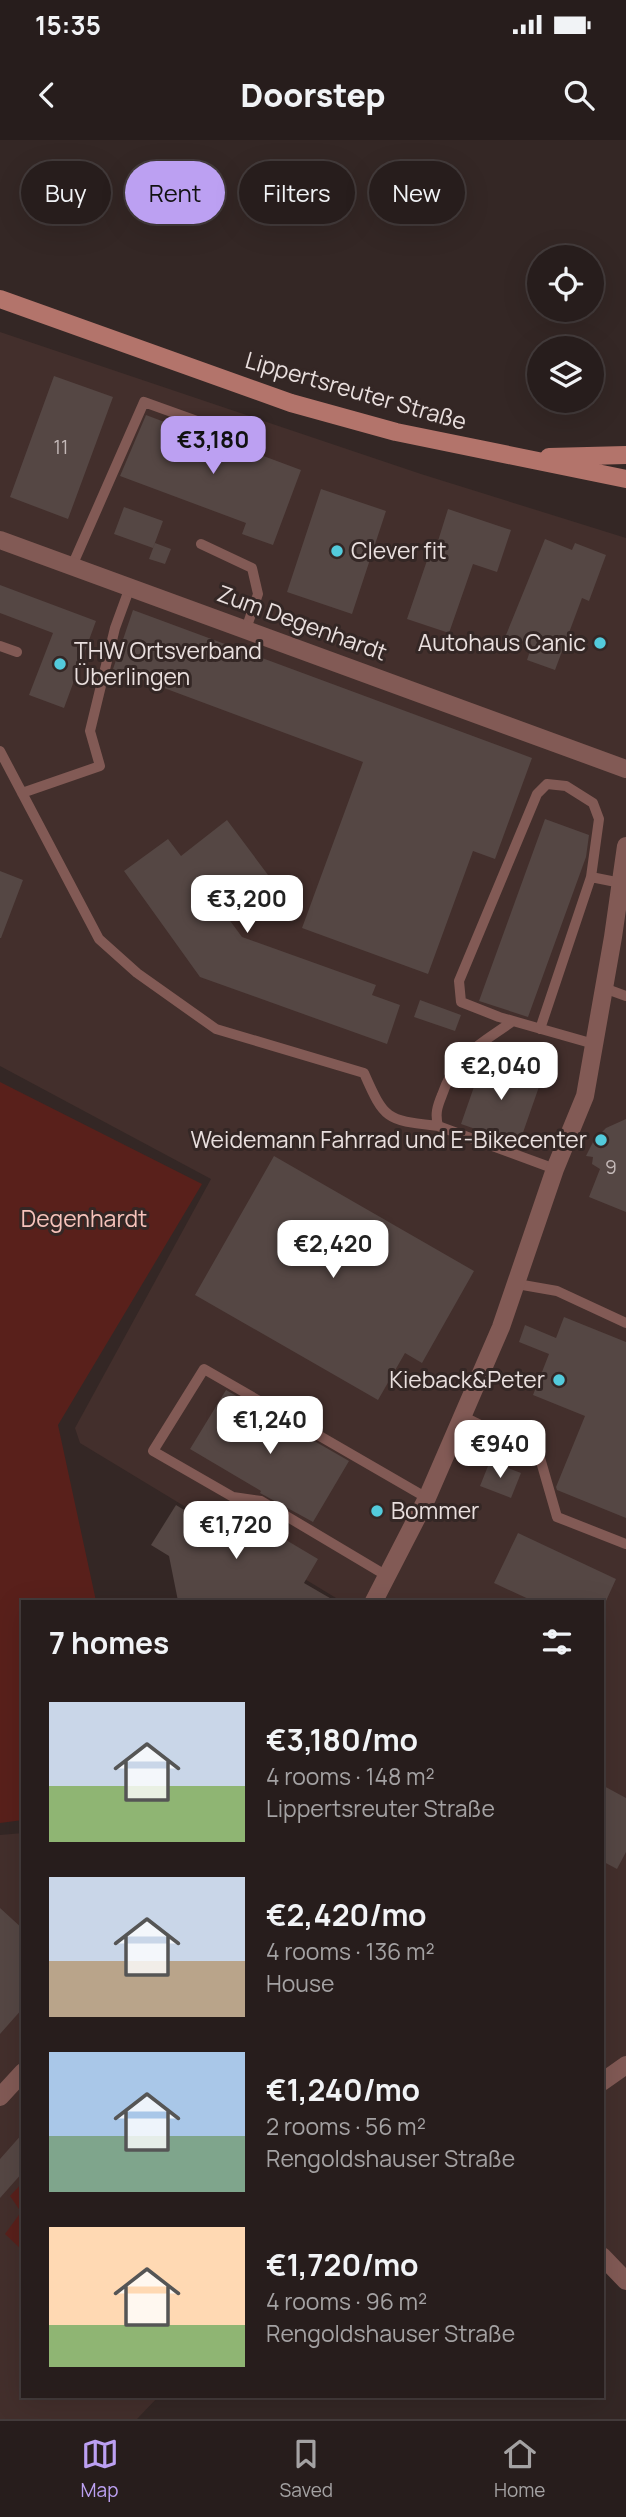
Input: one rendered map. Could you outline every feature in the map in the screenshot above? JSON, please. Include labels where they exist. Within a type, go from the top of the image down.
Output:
[{"type":"main road","name":"Lippertsreuter Straße","points":[[0,299],[291,403],[397,432],[626,479]]},
{"type":"main road","points":[[521,457],[626,455]]},
{"type":"street","name":"Zum Degenhardt","points":[[0,540],[626,769]]},
{"type":"street","points":[[375,1600],[427,1498],[464,1417],[517,1284],[555,1169],[584,1096],[626,846]]},
{"type":"street","points":[[604,2081],[626,2065]]},
{"type":"street","points":[[0,2097],[21,2074]]},
{"type":"street","points":[[604,2258],[626,2281]]},
{"type":"lane","points":[[72,566],[144,402],[208,425]]},
{"type":"lane","points":[[201,544],[252,568],[258,594],[246,629]]},
{"type":"lane","points":[[22,793],[100,766],[90,731],[115,628],[130,587]]},
{"type":"lane","points":[[0,646],[17,652]]},
{"type":"lane","points":[[0,751],[99,939],[137,973],[216,1028],[365,1073],[379,1108],[400,1121],[438,1126],[555,1169]]},
{"type":"lane","points":[[540,1029],[591,877],[598,819],[593,803],[566,786],[547,784],[537,794],[459,981],[461,1002],[513,1021],[540,1029],[594,1044]]},
{"type":"lane","points":[[591,877],[621,883]]},
{"type":"lane","points":[[604,988],[626,996]]},
{"type":"lane","points":[[438,1126],[435,1114],[447,1079],[460,1059],[513,1021]]},
{"type":"lane","points":[[517,1284],[557,1291],[626,1322]]},
{"type":"lane","points":[[387,1576],[261,1501],[233,1497],[153,1451],[204,1369],[427,1498]]},
{"type":"lane","points":[[464,1417],[540,1458],[558,1517],[626,1544]]},
{"type":"shaded area","points":[[0,332],[421,474],[626,538],[626,2269],[604,2246],[604,1600],[339,1600],[80,1443],[75,1428],[211,1179],[0,1066]]},
{"type":"shaded area","points":[[21,1833],[21,2398],[157,2398],[137,2419],[0,2419],[0,1835]]},
{"type":"green space","name":"Degenhardt","points":[[0,1082],[202,1184],[58,1425],[96,1600],[21,1600],[21,1820],[0,1823]]},
{"type":"green space","points":[[21,2184],[21,2212],[10,2196]]},
{"type":"green space","points":[[21,2212],[21,2249],[5,2234]]},
{"type":"building","points":[[54,376],[113,397],[68,519],[10,497]]},
{"type":"building","points":[[146,415],[301,470],[273,545],[242,534],[246,523],[120,476]]},
{"type":"building","name":"Clever fit","points":[[321,489],[386,511],[352,614],[287,592]]},
{"type":"building","points":[[124,507],[163,521],[153,548],[114,534]]},
{"type":"building","points":[[448,509],[511,530],[497,572],[473,564],[449,633],[407,619],[434,540],[438,541]]},
{"type":"building","points":[[545,539],[572,550],[575,543],[606,555],[589,601],[582,598],[555,670],[527,660],[532,645],[506,635]]},
{"type":"building","points":[[155,543],[171,549],[165,564],[149,559]]},
{"type":"building","name":"THW Ortsverband Überlingen","points":[[0,585],[96,621],[64,708],[29,695],[53,633],[0,613]]},
{"type":"building","points":[[133,610],[532,758],[495,859],[473,851],[428,974],[302,928],[363,762],[113,669]]},
{"type":"building","points":[[545,819],[589,835],[586,857],[528,1017],[479,1001]]},
{"type":"building","points":[[227,820],[274,883],[228,918],[242,937],[376,985],[372,995],[400,1005],[387,1044],[200,977],[124,871],[168,839],[181,856]]},
{"type":"building","points":[[0,871],[23,880],[1,938],[0,938]]},
{"type":"building","points":[[420,1000],[461,1015],[455,1031],[414,1017]]},
{"type":"building","points":[[483,1061],[541,1081],[519,1144],[461,1124]]},
{"type":"building","points":[[626,1119],[626,1212],[589,1197],[600,1169],[592,1164],[593,1157],[586,1156],[594,1140],[606,1128]]},
{"type":"building","points":[[274,1156],[474,1271],[422,1363],[405,1353],[378,1400],[195,1295]]},
{"type":"building","points":[[564,1317],[626,1342],[626,1518],[557,1490],[556,1487],[585,1416],[533,1395],[549,1354],[519,1342],[525,1325],[556,1338]]},
{"type":"building","points":[[226,1390],[349,1461],[313,1522],[260,1493],[261,1491],[190,1449]]},
{"type":"building","points":[[490,1461],[521,1473],[511,1498],[480,1486]]},
{"type":"building","points":[[176,1505],[233,1540],[252,1507],[258,1508],[288,1526],[281,1537],[318,1559],[304,1583],[333,1600],[178,1600],[169,1556],[151,1545]]},
{"type":"building","points":[[518,1533],[616,1579],[606,1601],[531,1600],[494,1583]]},
{"type":"building","points":[[604,1786],[626,1798],[626,1852],[617,1869],[604,1862]]},
{"type":"building","points":[[0,1908],[21,1927],[21,2010],[0,2034]]},
{"type":"building","points":[[21,2135],[21,2174],[0,2198],[0,2159]]},
{"type":"place","name":"Clever fit","points":[[337,551]]},
{"type":"place","name":"Autohaus Canic","points":[[600,643]]},
{"type":"place","name":"THW Ortsverband Überlingen","points":[[60,664]]},
{"type":"place","name":"Weidemann Fahrrad und E-Bikecenter","points":[[601,1140]]},
{"type":"place","name":"Kieback&Peter","points":[[559,1380]]},
{"type":"place","name":"Bommer","points":[[377,1511]]}]
